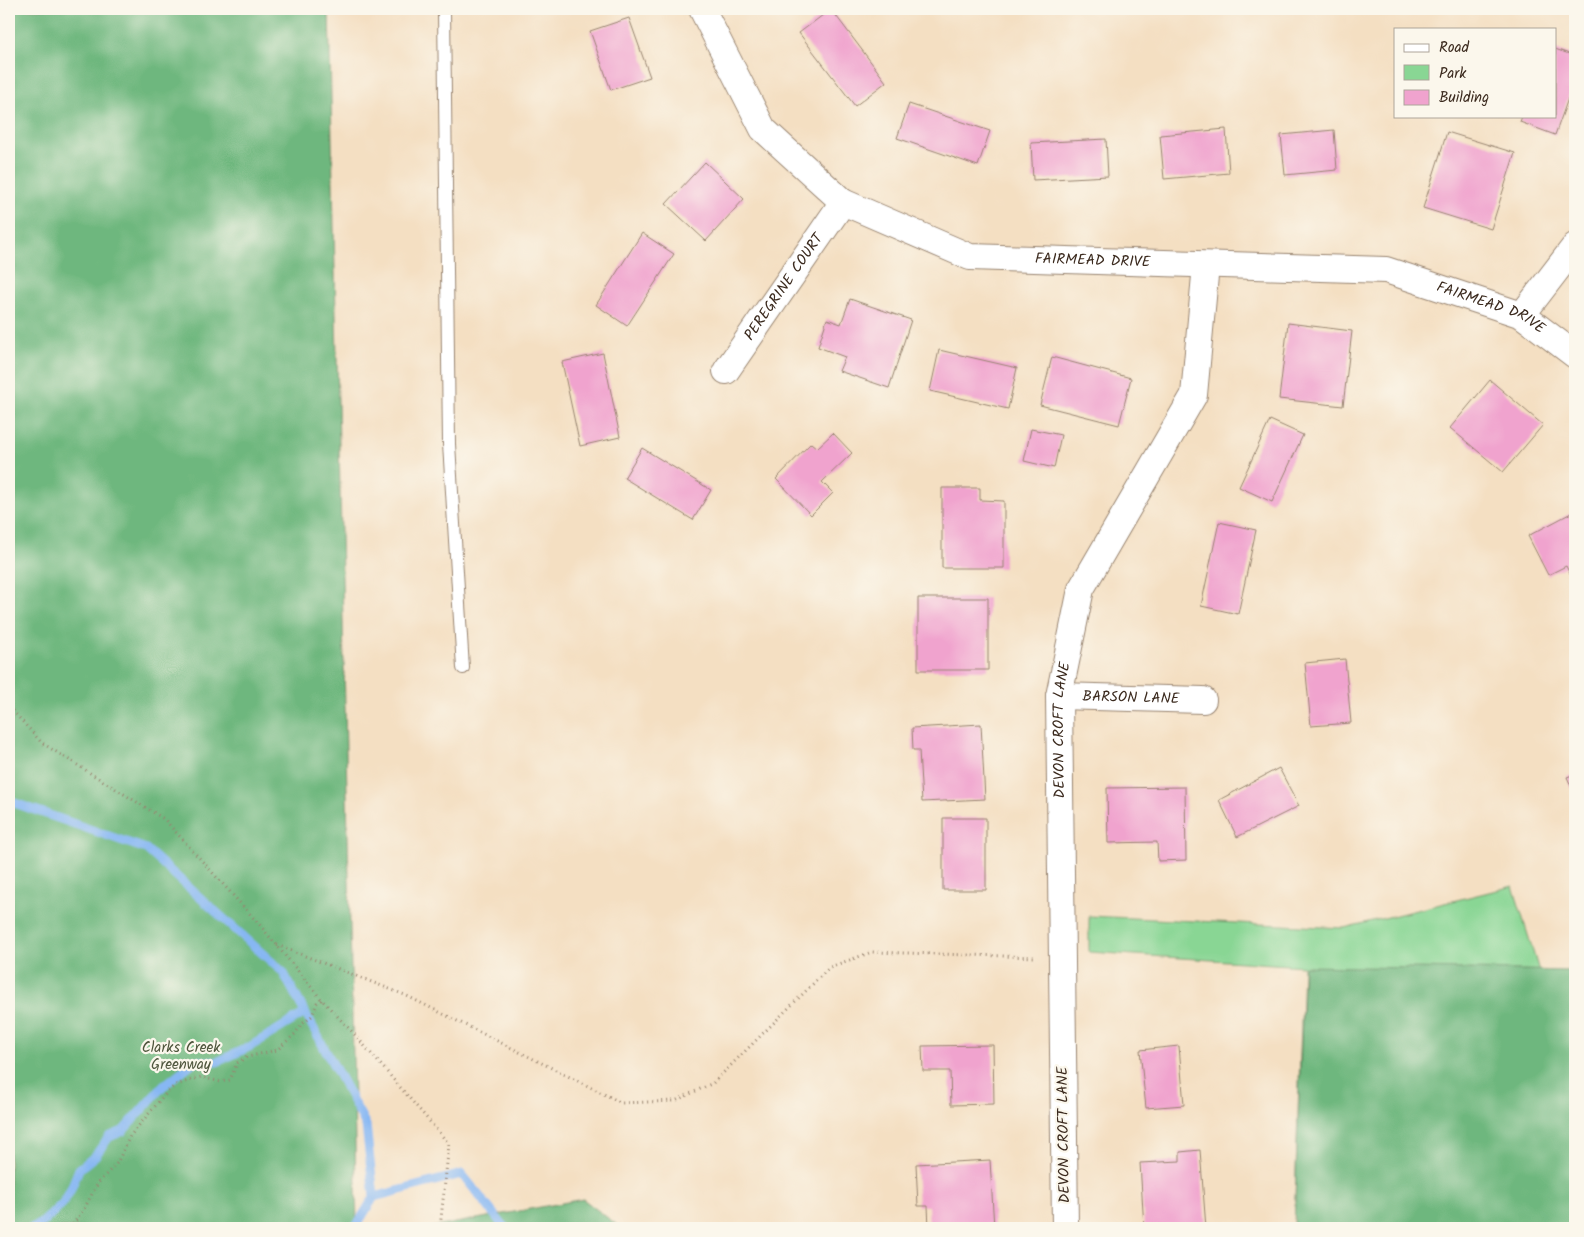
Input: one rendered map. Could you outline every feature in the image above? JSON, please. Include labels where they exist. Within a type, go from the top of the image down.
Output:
[{"type":"street","name":"FAIRMEAD DRIVE","points":[[702,9],[762,129],[842,202],[970,257],[1386,270],[1522,315],[1575,355]]},
{"type":"street","name":"PEREGRINE COURT","points":[[726,372],[842,202]]},
{"type":"street","points":[[1522,315],[1575,246]]},
{"type":"street","name":"DEVON CROFT LANE","points":[[1066,1228],[1059,696],[1081,589],[1194,395],[1206,265]]},
{"type":"street","name":"BARSON LANE","points":[[1059,696],[1204,700]]},
{"type":"lane","points":[[444,9],[449,444],[464,668]]},
{"type":"path","points":[[9,707],[42,743],[164,818],[449,1144],[440,1228]]},
{"type":"path","points":[[277,945],[405,995],[622,1103],[675,1101],[713,1083],[830,966],[872,952],[1062,958]]},
{"type":"path","points":[[69,1228],[80,1216],[98,1183],[117,1163],[130,1136],[167,1092],[176,1085],[200,1077],[222,1082],[230,1080],[237,1063],[247,1057],[277,1050],[289,1040],[301,1025],[312,1016],[317,1003],[322,1000]]},
{"type":"green space","name":"Clarks Creek Greenway","points":[[9,9],[329,9],[357,1228],[9,1228]]},
{"type":"green space","points":[[1513,886],[1539,971],[1575,971],[1575,1228],[1294,1228],[1303,966],[1089,952],[1089,916],[1344,928]]},
{"type":"green space","points":[[1304,966],[1575,971],[1575,1228],[1294,1228]]},
{"type":"green space","points":[[583,1199],[621,1228],[429,1228]]},
{"type":"building","points":[[831,9],[886,82],[855,106],[799,33]]},
{"type":"building","points":[[629,18],[650,77],[611,90],[590,31]]},
{"type":"building","points":[[1556,49],[1575,56],[1575,79],[1555,135],[1520,122],[1521,118],[1556,118]]},
{"type":"building","points":[[909,104],[990,131],[978,166],[897,138]]},
{"type":"building","points":[[1226,129],[1229,173],[1164,179],[1160,135]]},
{"type":"building","points":[[1334,130],[1337,170],[1285,175],[1281,135]]},
{"type":"building","points":[[1447,132],[1515,153],[1491,229],[1423,208]]},
{"type":"building","points":[[1106,139],[1108,176],[1033,180],[1031,143]]},
{"type":"building","points":[[705,162],[744,199],[706,241],[666,204]]},
{"type":"building","points":[[642,233],[674,254],[627,326],[596,305]]},
{"type":"building","points":[[850,299],[911,320],[889,388],[839,371],[845,357],[818,347],[827,319],[841,324]]},
{"type":"building","points":[[1288,323],[1352,331],[1343,406],[1279,399]]},
{"type":"building","points":[[939,350],[1017,368],[1008,409],[930,391]]},
{"type":"building","points":[[603,353],[620,437],[580,446],[562,362]]},
{"type":"building","points":[[1052,357],[1131,378],[1119,425],[1040,405]]},
{"type":"building","points":[[1490,380],[1543,425],[1503,472],[1450,428]]},
{"type":"building","points":[[1270,420],[1303,435],[1272,502],[1239,487]]},
{"type":"building","points":[[1031,429],[1061,435],[1054,468],[1024,461]]},
{"type":"building","points":[[833,433],[852,453],[822,482],[833,493],[811,515],[776,479],[811,443],[817,448]]},
{"type":"building","points":[[642,448],[711,490],[693,520],[624,478]]},
{"type":"building","points":[[942,488],[980,488],[980,500],[1004,501],[1004,568],[942,568]]},
{"type":"building","points":[[1575,511],[1575,584],[1566,566],[1548,575],[1528,536]]},
{"type":"building","points":[[1219,522],[1256,530],[1238,614],[1201,606]]},
{"type":"building","points":[[918,598],[988,598],[988,670],[918,670]]},
{"type":"building","points":[[1345,659],[1351,723],[1311,726],[1305,663]]},
{"type":"building","points":[[981,724],[985,799],[922,802],[919,750],[913,750],[912,728]]},
{"type":"building","points":[[1279,768],[1299,806],[1237,837],[1219,800]]},
{"type":"building","points":[[1575,774],[1575,795],[1567,777]]},
{"type":"building","points":[[1185,787],[1186,860],[1158,861],[1157,842],[1108,843],[1107,788]]},
{"type":"building","points":[[943,818],[986,818],[986,890],[943,890]]},
{"type":"building","points":[[993,1045],[994,1104],[951,1105],[950,1071],[923,1071],[922,1046]]},
{"type":"building","points":[[1179,1046],[1184,1105],[1146,1108],[1140,1050]]},
{"type":"building","points":[[1200,1150],[1206,1228],[1144,1228],[1140,1163],[1180,1161],[1180,1152]]},
{"type":"building","points":[[990,1160],[994,1228],[929,1228],[928,1206],[918,1206],[916,1164]]},
{"type":"waterway","points":[[9,801],[146,849],[283,972],[366,1125],[374,1197]]},
{"type":"waterway","points":[[32,1228],[43,1222],[63,1203],[79,1169],[95,1156],[109,1137],[123,1131],[161,1088],[195,1061],[217,1062],[251,1046],[305,1013]]},
{"type":"waterway","points":[[355,1228],[374,1197],[462,1174],[505,1228]]}]
